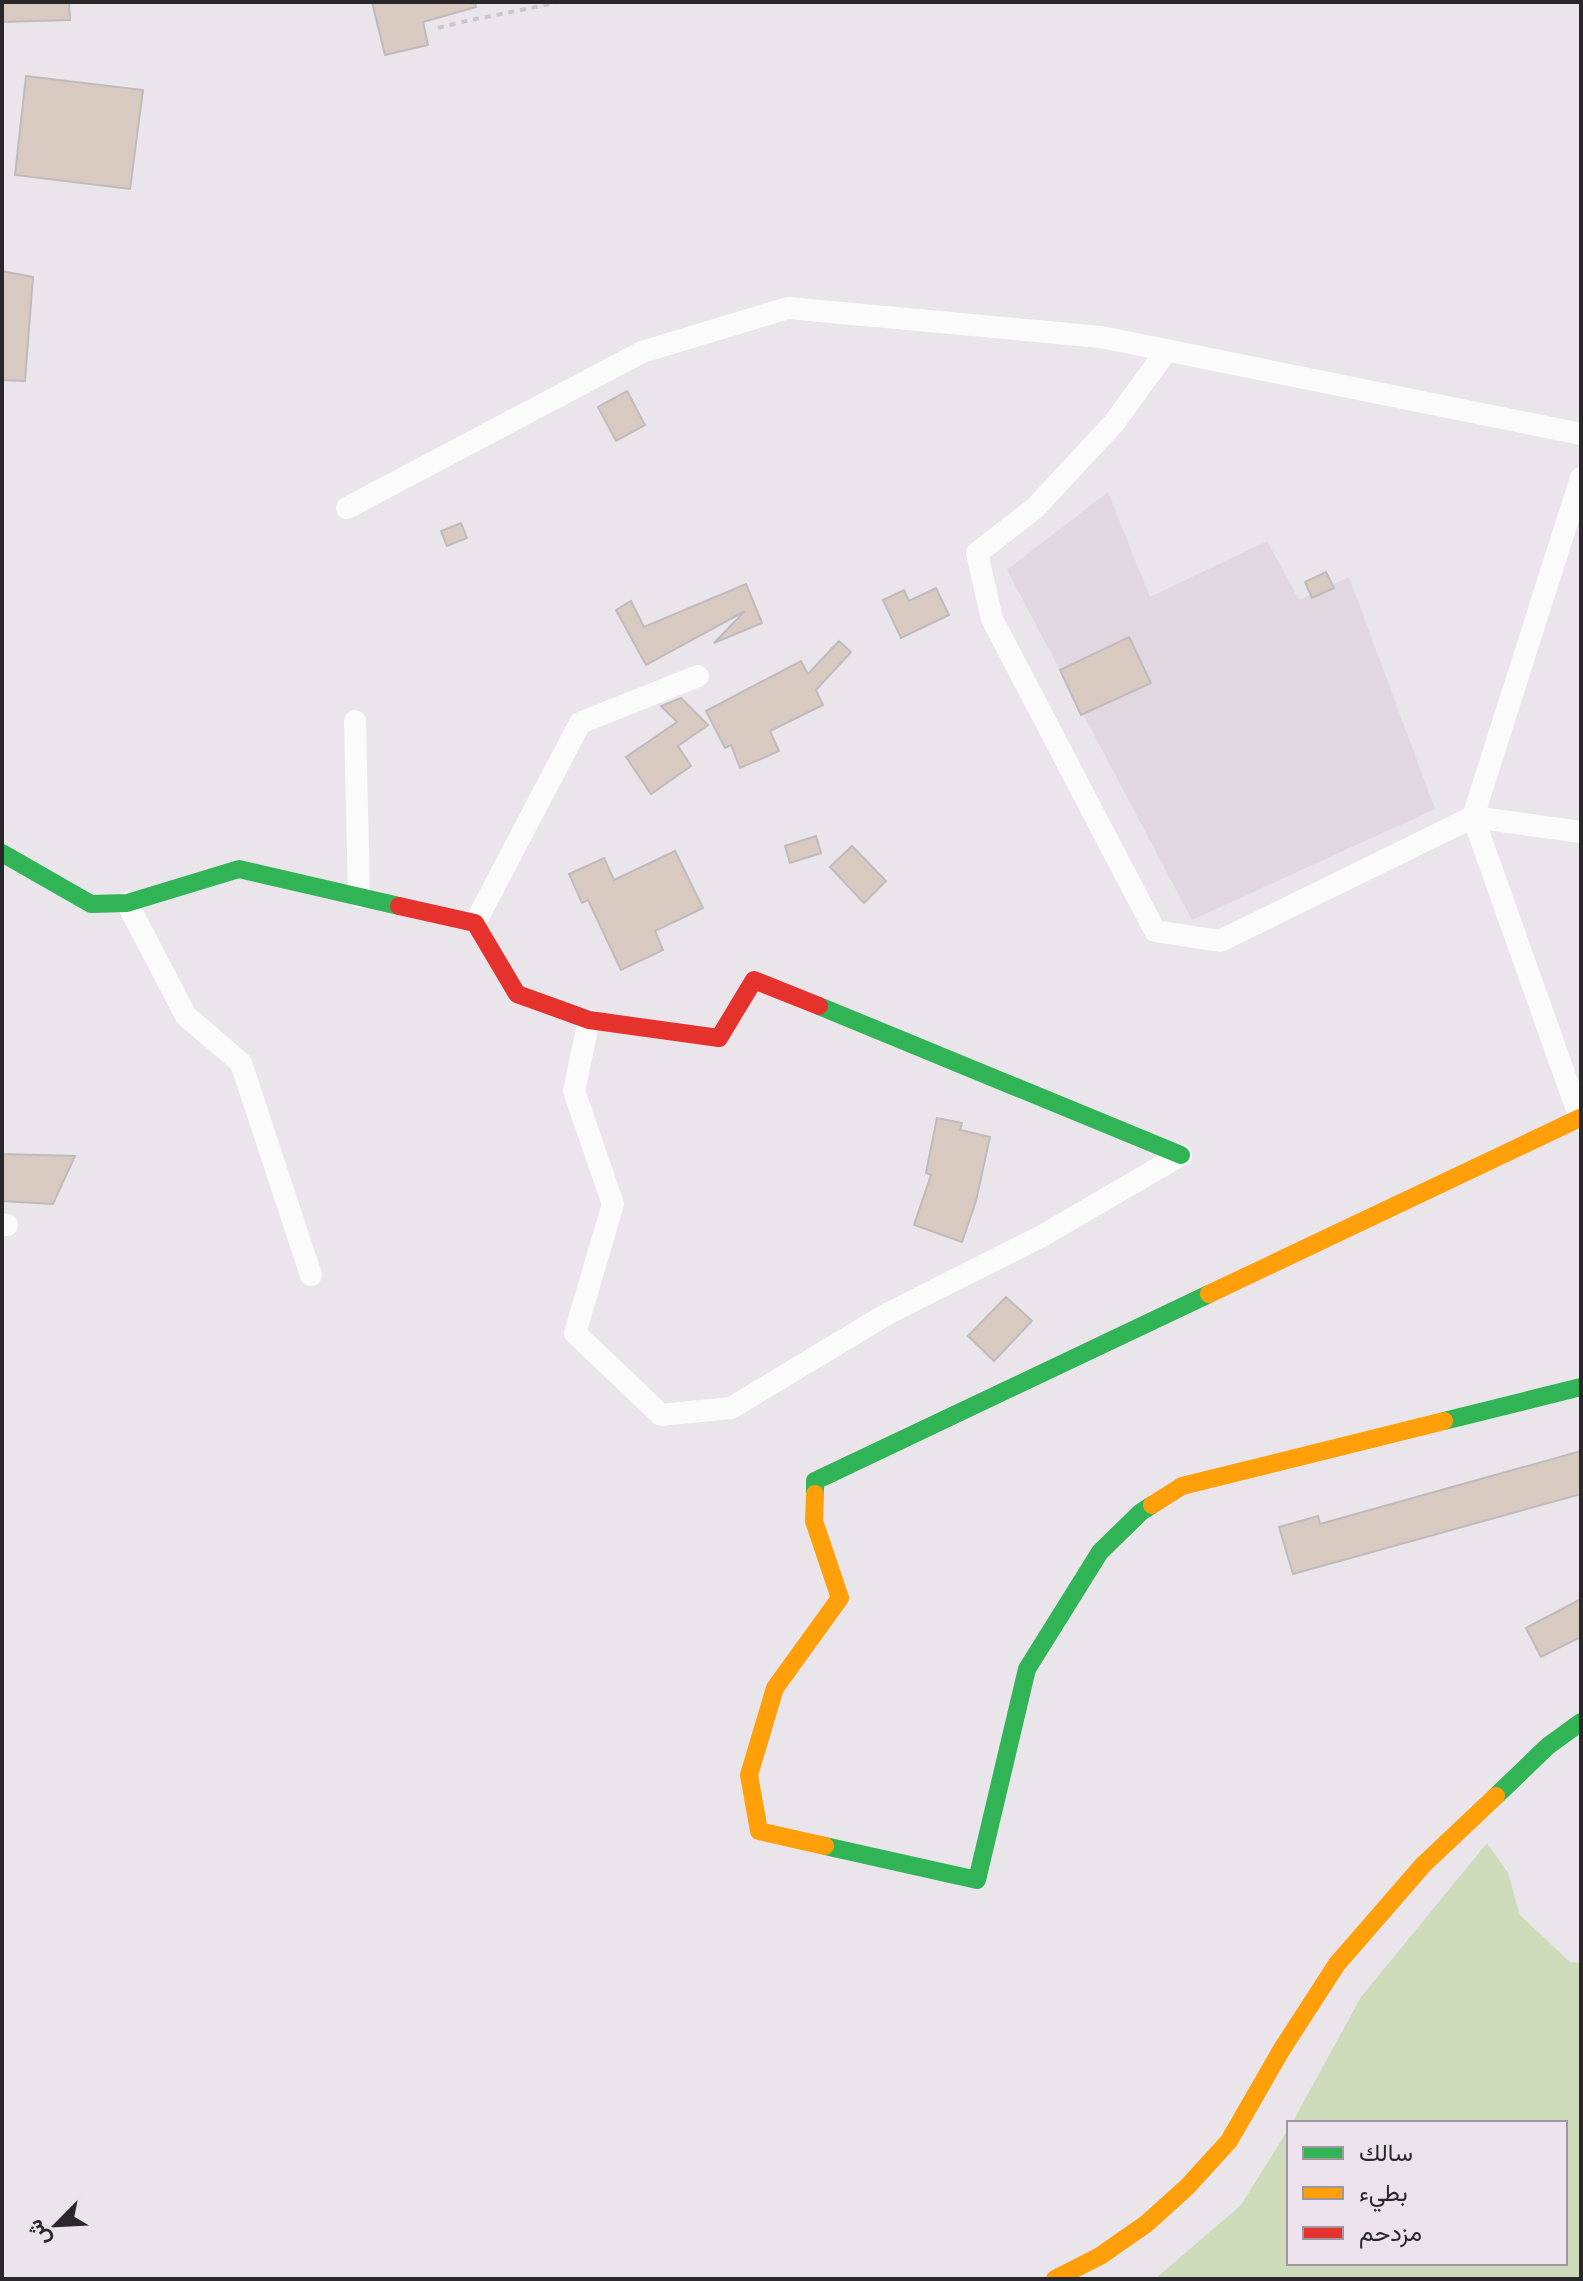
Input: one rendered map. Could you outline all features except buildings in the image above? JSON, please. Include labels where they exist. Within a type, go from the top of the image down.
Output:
[{"type":"street","points":[[347,508],[642,352],[788,308],[1101,337],[1581,434]]},
{"type":"street","points":[[1167,350],[1114,423],[1035,508],[977,553],[992,619],[1155,931],[1220,941],[1473,817],[1581,832]]},
{"type":"street","points":[[1581,478],[1473,817],[1580,1120],[815,1481],[814,1521],[840,1598],[775,1688],[749,1775],[759,1831],[977,1880],[1027,1669],[1100,1552],[1141,1512],[1182,1486],[1581,1387]]},
{"type":"street","points":[[475,923],[580,723],[698,676]]},
{"type":"street","points":[[355,721],[359,897]]},
{"type":"street","points":[[2,853],[91,904],[127,903],[239,869],[475,923],[517,994],[589,1020],[719,1038],[754,980],[1181,1155]]},
{"type":"street","points":[[127,903],[186,1016],[241,1063],[311,1275]]},
{"type":"street","points":[[589,1020],[574,1091],[613,1204],[575,1333],[661,1415],[731,1408],[887,1314],[1042,1236],[1181,1155]]},
{"type":"street","points":[[1055,2279],[1100,2256],[1146,2224],[1187,2187],[1229,2141],[1282,2049],[1337,1964],[1423,1865],[1548,1746],[1581,1722]]},
{"type":"path","points":[[438,28],[486,15],[503,16],[558,2]]},
{"type":"shaded area","points":[[1108,492],[1150,597],[1267,541],[1299,600],[1349,577],[1435,809],[1192,920],[1007,570]]},
{"type":"green space","points":[[1487,1843],[1508,1873],[1520,1915],[1570,1962],[1581,1963],[1581,2279],[1155,2279],[1241,2205],[1287,2131],[1287,2265],[1567,2265],[1567,2121],[1293,2121],[1361,1997]]},
{"type":"traffic: fast","points":[[2,853],[91,904],[127,903],[239,869],[399,906]]},
{"type":"traffic: fast","points":[[819,1006],[1181,1155]]},
{"type":"traffic: fast","points":[[815,1494],[815,1481],[1209,1294]]},
{"type":"traffic: fast","points":[[1444,1421],[1581,1387]]},
{"type":"traffic: fast","points":[[825,1846],[977,1880],[1027,1669],[1100,1552],[1152,1505]]},
{"type":"traffic: fast","points":[[1496,1796],[1548,1746],[1581,1722]]},
{"type":"traffic: slow","points":[[1209,1294],[1580,1118]]},
{"type":"traffic: slow","points":[[1152,1505],[1182,1486],[1444,1421]]},
{"type":"traffic: slow","points":[[815,1494],[814,1521],[840,1598],[775,1688],[749,1775],[759,1831],[825,1846]]},
{"type":"traffic: slow","points":[[1055,2279],[1100,2256],[1146,2224],[1187,2187],[1229,2141],[1282,2049],[1337,1964],[1423,1865],[1496,1796]]},
{"type":"traffic: jam","points":[[399,906],[475,923],[517,994],[589,1020],[719,1038],[754,980],[819,1006]]}]
